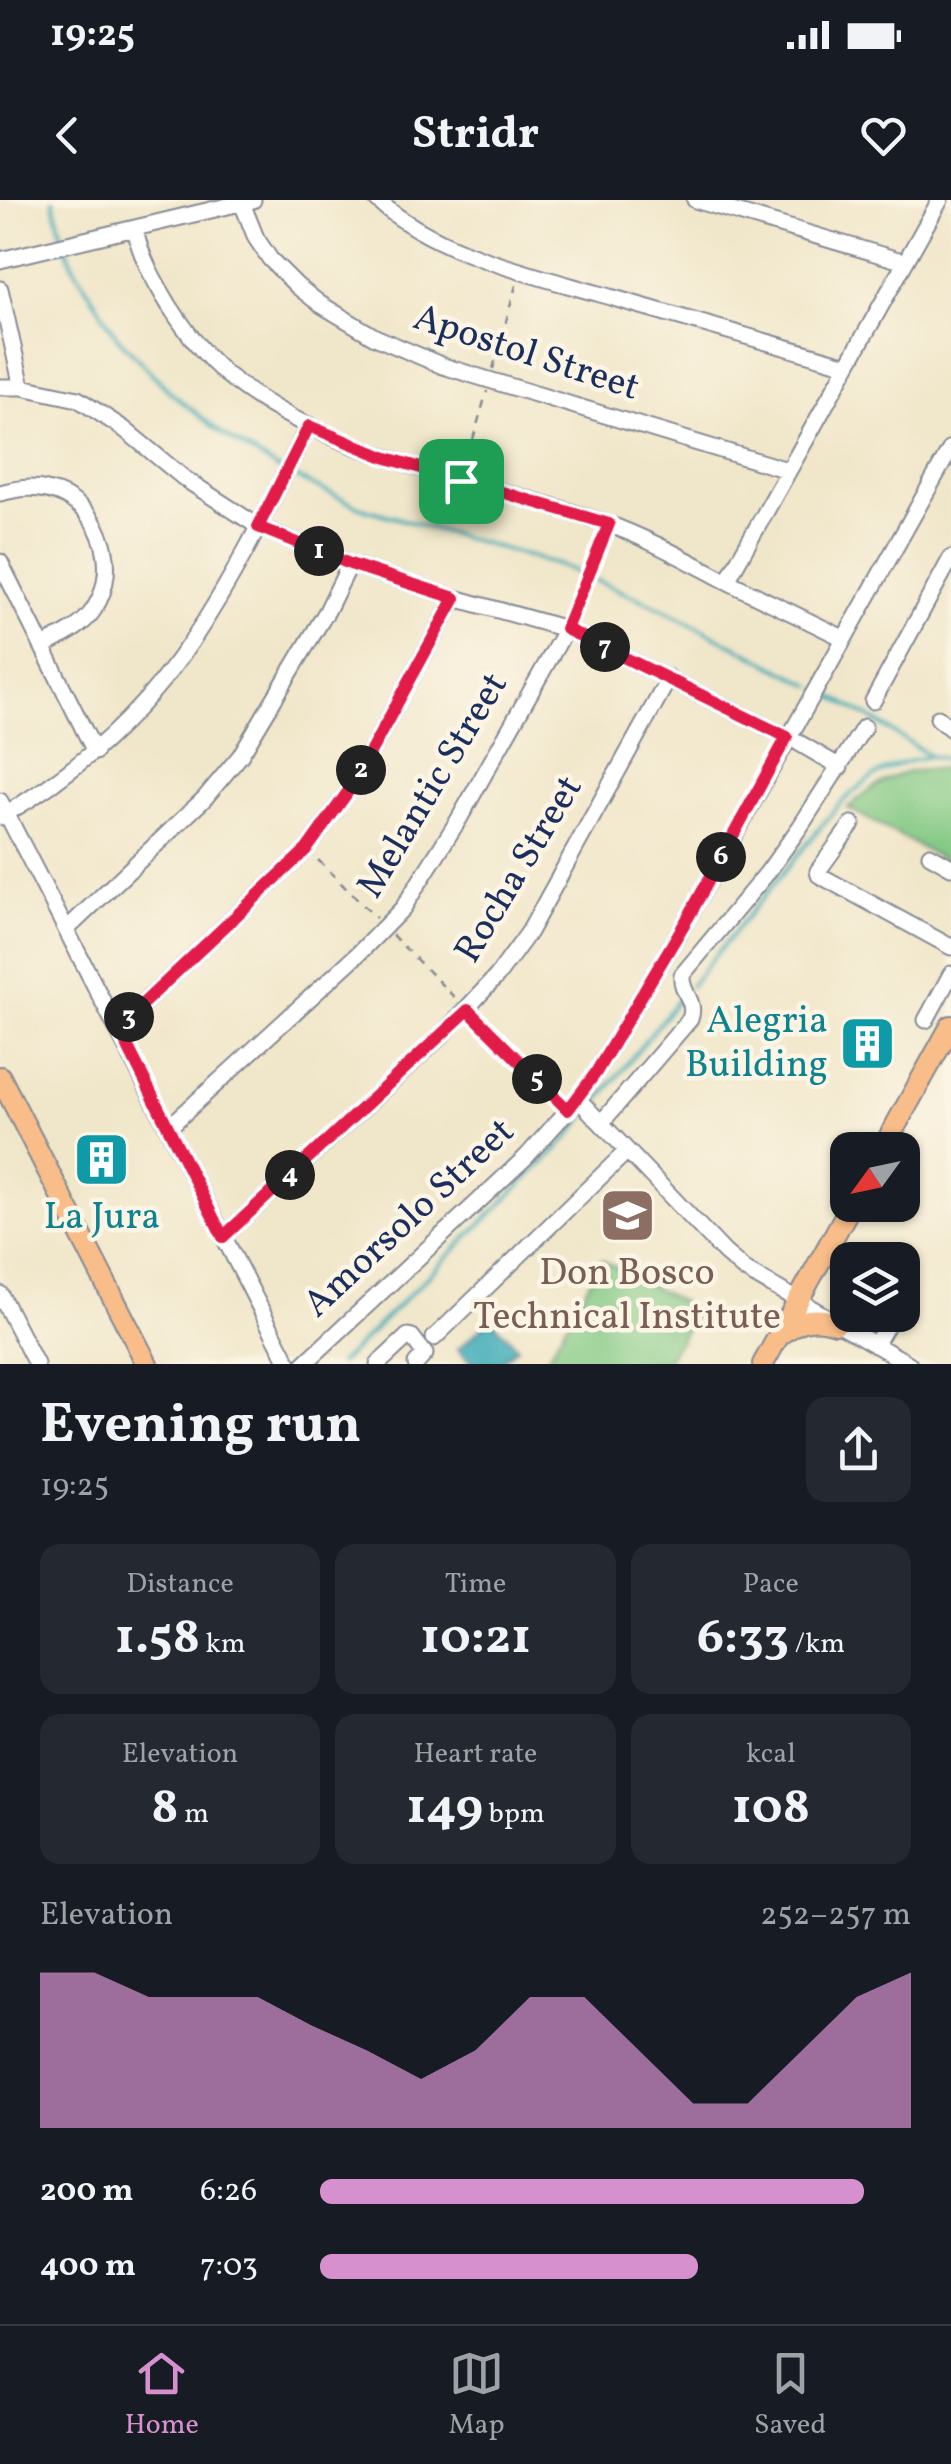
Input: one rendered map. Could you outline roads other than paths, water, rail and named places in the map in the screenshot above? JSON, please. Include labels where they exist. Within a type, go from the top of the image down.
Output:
[{"type":"main road","points":[[892,1132],[951,1026]]},
{"type":"main road","points":[[0,1077],[147,1364]]},
{"type":"main road","points":[[762,1364],[842,1222]]},
{"type":"main road","points":[[778,1338],[804,1320],[830,1321]]},
{"type":"street","points":[[377,200],[406,222],[483,258],[847,365]]},
{"type":"street","points":[[695,200],[905,262]]},
{"type":"street","points":[[727,581],[940,200]]},
{"type":"street","points":[[0,260],[247,202]]},
{"type":"street","name":"Apostol Street","points":[[247,202],[256,238],[297,286],[375,338],[443,366],[787,470]]},
{"type":"street","points":[[134,230],[149,272],[193,340],[225,374],[265,402],[309,426],[384,457],[609,524],[843,638]]},
{"type":"street","points":[[0,289],[22,387]]},
{"type":"street","points":[[0,388],[22,387],[78,398],[258,527],[350,564],[566,629],[840,766]]},
{"type":"street","points":[[289,1364],[118,1027],[2,810],[37,795],[94,752],[131,716],[191,642],[258,527],[309,426]]},
{"type":"street","name":"Amorsolo Street","points":[[304,1364],[526,1157],[585,1111],[595,1074],[793,740],[815,687],[951,448]]},
{"type":"street","points":[[0,493],[24,487],[49,490],[72,500],[89,516],[103,539],[108,564],[104,588],[94,611],[76,629],[43,646]]},
{"type":"street","points":[[873,701],[951,558]]},
{"type":"street","points":[[0,562],[94,752]]},
{"type":"street","points":[[67,929],[204,798],[240,756],[327,611],[350,564]]},
{"type":"street","points":[[118,1027],[307,849],[350,789],[455,598]]},
{"type":"street","name":"Melantic Street","points":[[168,1128],[403,908],[459,819],[566,629]]},
{"type":"street","name":"Rocha Street","points":[[223,1237],[468,1010],[497,976],[529,932],[669,678]]},
{"type":"street","points":[[938,718],[951,730]]},
{"type":"street","points":[[830,1319],[746,1270],[725,1253],[585,1111],[690,1019],[692,1003],[682,985],[682,976],[767,873],[864,726]]},
{"type":"street","points":[[852,824],[819,875],[951,947]]},
{"type":"street","points":[[930,856],[951,868]]},
{"type":"street","points":[[926,1020],[951,974]]},
{"type":"street","points":[[434,1338],[627,1151]]},
{"type":"street","points":[[0,1294],[36,1364]]},
{"type":"street","points":[[852,1332],[909,1364]]},
{"type":"street","points":[[876,1345],[883,1332]]},
{"type":"street","points":[[378,1364],[408,1336],[425,1354],[416,1364]]},
{"type":"water","points":[[491,1319],[517,1347],[499,1364],[472,1364],[458,1349]]},
{"type":"waterway","points":[[53,200],[63,239]]},
{"type":"waterway","points":[[66,248],[117,337],[170,392],[221,433],[280,470]]},
{"type":"waterway","points":[[293,476],[362,508],[562,566],[654,605],[811,685]]},
{"type":"waterway","points":[[819,689],[930,756],[951,760]]},
{"type":"waterway","points":[[690,986],[838,806],[879,773],[930,756]]},
{"type":"waterway","points":[[593,1107],[680,997]]},
{"type":"waterway","points":[[339,1364],[566,1140],[587,1114]]},
{"type":"place","name":"Alegria Building","points":[[867,1044]]},
{"type":"place","name":"La Jura","points":[[102,1160]]},
{"type":"place","name":"Don Bosco Technical Institute","points":[[627,1216]]}]
